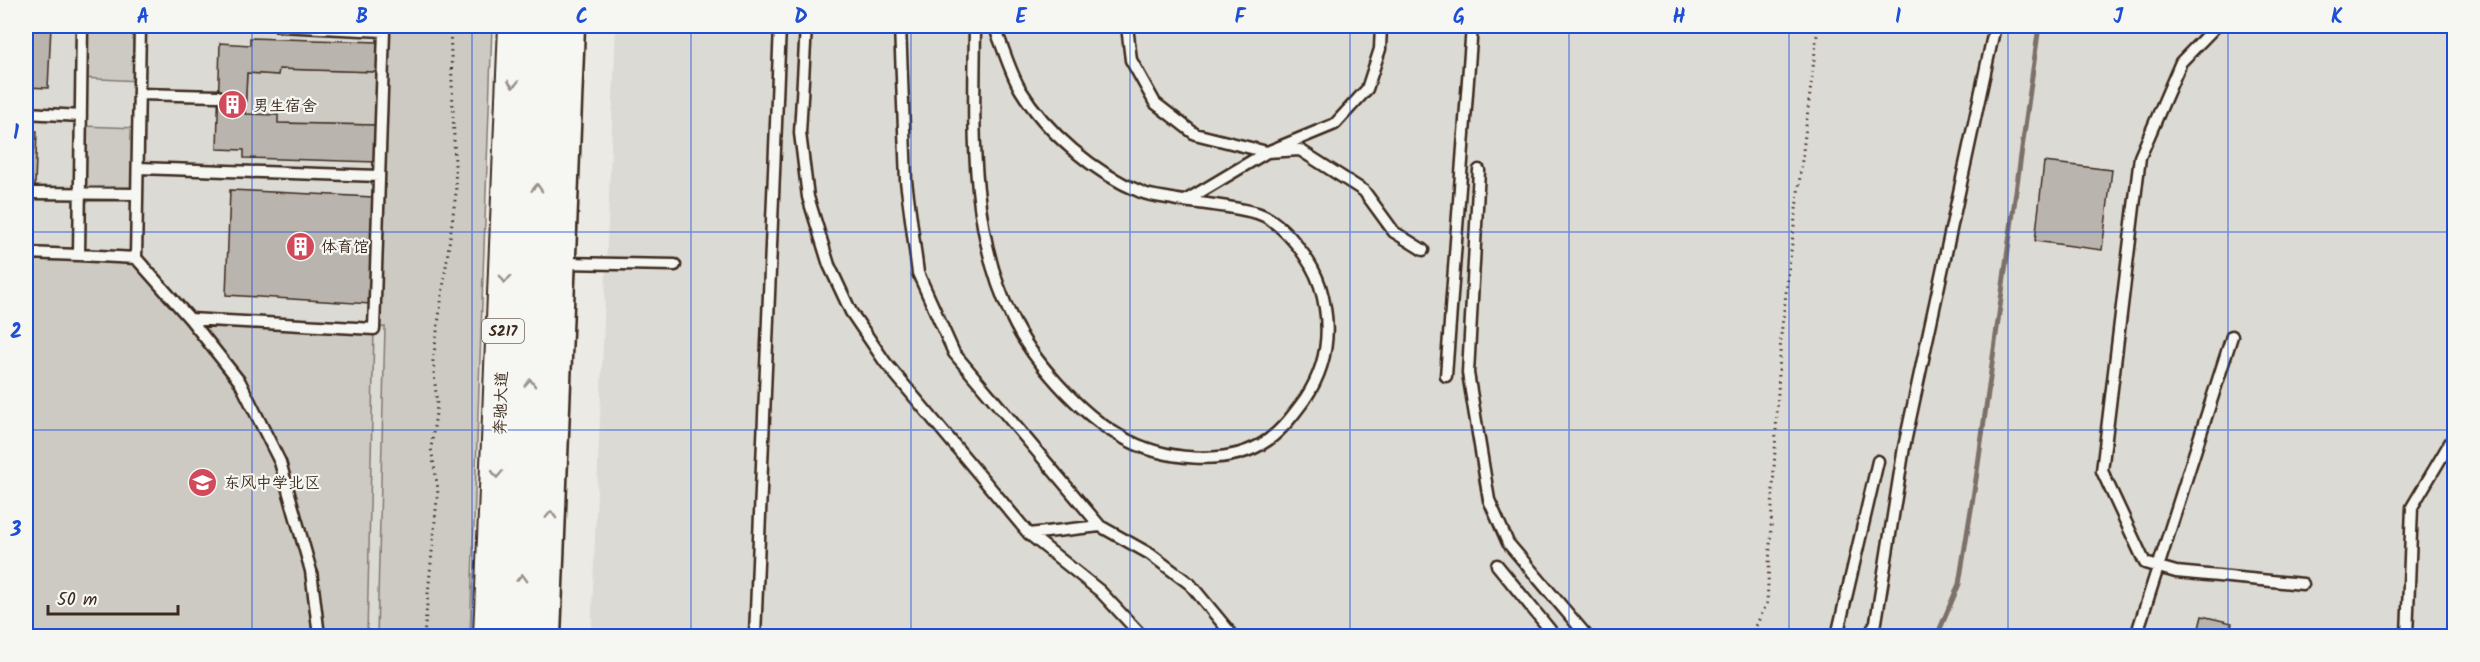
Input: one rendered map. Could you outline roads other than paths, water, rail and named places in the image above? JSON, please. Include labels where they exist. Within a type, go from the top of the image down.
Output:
[{"type":"main road","name":"奔驰大道","points":[[490,636],[515,26]]},
{"type":"main road","name":"奔驰大道","points":[[519,636],[547,263],[554,97],[544,26]]},
{"type":"street","points":[[554,97],[570,26]]},
{"type":"street","points":[[546,636],[547,263]]},
{"type":"lane","points":[[79,255],[82,26]]},
{"type":"lane","points":[[140,26],[136,258],[190,318],[240,382],[280,462],[311,571],[319,636]]},
{"type":"lane","points":[[190,318],[374,329],[384,31],[279,26]]},
{"type":"lane","points":[[755,636],[780,26]]},
{"type":"lane","points":[[806,26],[801,133],[808,197],[829,265],[851,312],[885,362],[1029,534],[1100,591],[1142,636]]},
{"type":"lane","points":[[900,26],[906,182],[918,273],[954,353],[1100,526],[1150,554],[1190,584],[1233,636]]},
{"type":"lane","points":[[975,26],[976,120],[984,234],[994,274],[1012,320],[1036,356],[1086,411],[1120,437],[1158,451],[1194,459],[1228,456],[1266,441],[1292,419],[1312,388],[1325,358],[1328,326],[1315,276],[1306,256],[1285,233],[1260,214],[1142,193],[1096,167],[1063,142],[1020,88],[994,26]]},
{"type":"lane","points":[[1127,26],[1131,60],[1155,103],[1195,135],[1267,152],[1300,150],[1334,169],[1364,191],[1394,232],[1423,250]]},
{"type":"lane","points":[[1185,201],[1267,152],[1335,124],[1366,89],[1380,49],[1381,26]]},
{"type":"lane","points":[[1446,376],[1472,26]]},
{"type":"lane","points":[[1869,636],[1876,622],[1904,447],[1995,26]]},
{"type":"lane","points":[[2216,26],[2181,62],[2140,157],[2102,471],[2145,562],[2176,572],[2303,584]]},
{"type":"lane","points":[[139,94],[218,96]]},
{"type":"lane","points":[[26,113],[81,116]]},
{"type":"lane","points":[[138,168],[379,176]]},
{"type":"lane","points":[[1479,170],[1468,373],[1489,500],[1508,543],[1587,636]]},
{"type":"lane","points":[[33,192],[137,194]]},
{"type":"lane","points":[[26,253],[136,258]]},
{"type":"lane","points":[[547,263],[675,265]]},
{"type":"lane","points":[[2136,636],[2232,336]]},
{"type":"lane","points":[[2407,636],[2412,507],[2454,436]]},
{"type":"lane","points":[[1837,636],[1878,461]]},
{"type":"lane","points":[[1029,534],[1100,526]]},
{"type":"lane","points":[[1497,565],[1555,636]]},
{"type":"waterway","points":[[1937,636],[1959,584],[1976,479],[2039,26]]},
{"type":"place","name":"男生宿舍","points":[[232,105]]},
{"type":"place","name":"体育馆","points":[[300,246]]},
{"type":"place","name":"东风中学北区","points":[[203,482]]}]
